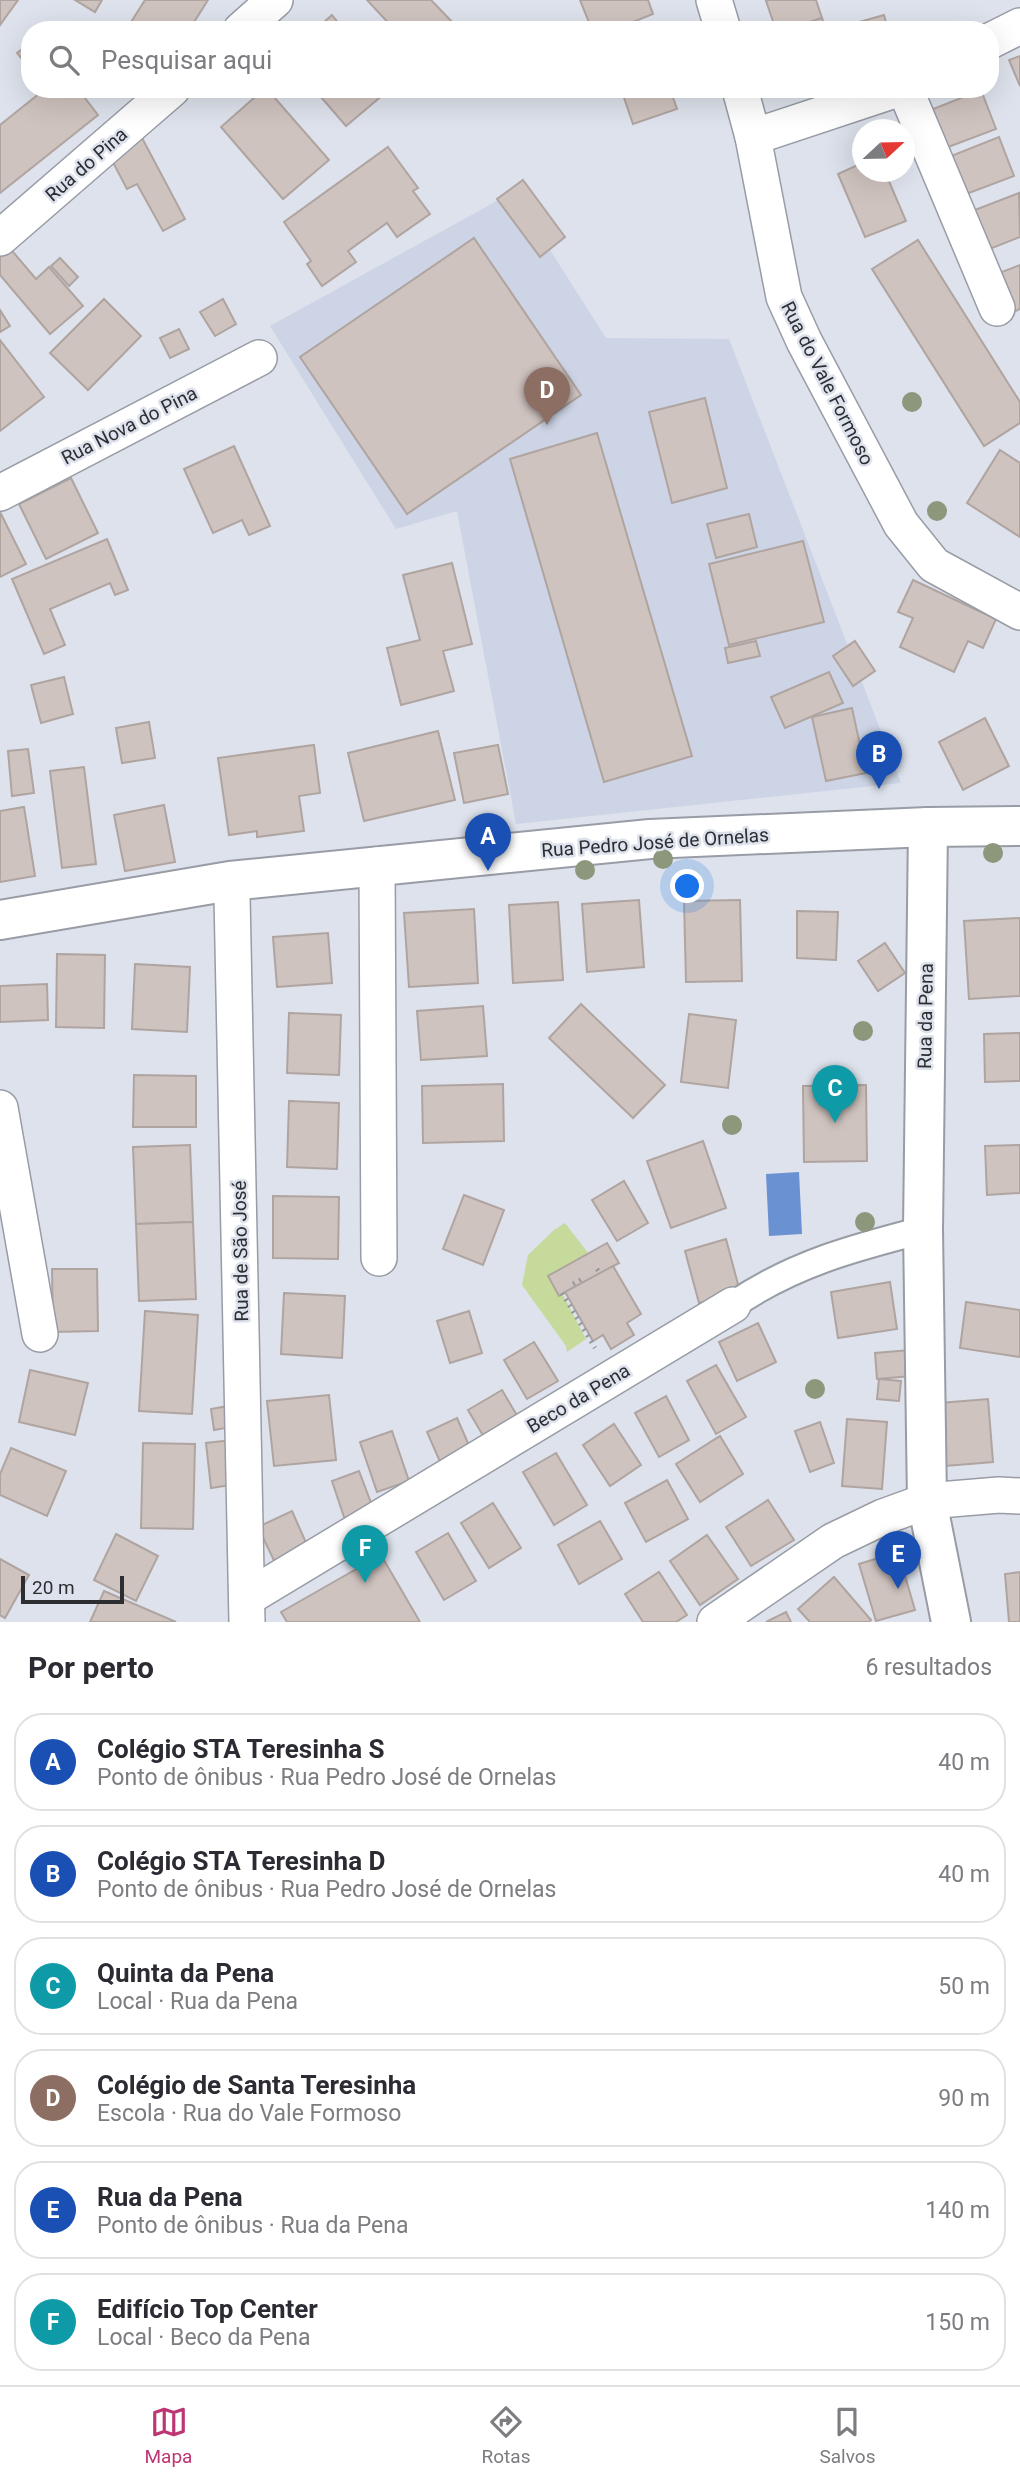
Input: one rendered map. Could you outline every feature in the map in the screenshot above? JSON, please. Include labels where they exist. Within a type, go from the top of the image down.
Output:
[{"type":"street","points":[[251,21],[275,0]]},
{"type":"street","points":[[714,0],[720,21]]},
{"type":"street","points":[[999,36],[1020,26]]},
{"type":"street","name":"Rua do Pina","points":[[0,238],[162,98]]},
{"type":"street","name":"Rua do Vale Formoso","points":[[742,98],[753,137],[784,297],[804,341],[901,524],[934,565],[1020,612]]},
{"type":"street","points":[[753,137],[871,98]]},
{"type":"street","points":[[909,98],[997,308]]},
{"type":"street","name":"Rua Nova do Pina","points":[[0,493],[259,358]]},
{"type":"street","name":"Rua Pedro José de Ornelas","points":[[0,920],[230,881],[650,839],[928,827],[1020,826]]},
{"type":"street","name":"Rua da Pena","points":[[928,827],[923,1230],[927,1501],[951,1622]]},
{"type":"street","points":[[377,865],[379,1258]]},
{"type":"street","name":"Rua de São José","points":[[230,881],[247,1610]]},
{"type":"street","points":[[0,1108],[40,1334]]},
{"type":"street","name":"Beco da Pena","points":[[247,1610],[790,1272],[834,1254],[923,1230]]},
{"type":"street","points":[[715,1622],[833,1541],[883,1517],[927,1501],[1020,1496]]},
{"type":"path","points":[[573,1284],[582,1279]]},
{"type":"path","points":[[562,1293],[598,1352]]},
{"type":"shaded area","points":[[513,192],[606,338],[729,339],[901,783],[516,824],[457,511],[396,529],[270,326]]},
{"type":"green space","points":[[565,1223],[588,1253],[548,1276],[559,1295],[562,1293],[586,1339],[567,1352],[566,1346],[522,1285],[528,1255]]},
{"type":"water","points":[[799,1172],[802,1234],[769,1236],[766,1174]]},
{"type":"building","points":[[0,0],[18,0],[0,25]]},
{"type":"building","points":[[75,0],[102,0],[95,12]]},
{"type":"building","points":[[145,0],[208,0],[195,21],[132,21]]},
{"type":"building","points":[[367,0],[431,0],[451,21],[387,21]]},
{"type":"building","points":[[580,0],[648,0],[653,14],[636,21],[588,21]]},
{"type":"building","points":[[816,0],[822,18],[813,21],[773,21],[766,1]]},
{"type":"building","points":[[332,15],[337,21],[325,21]]},
{"type":"building","points":[[884,15],[886,21],[863,21]]},
{"type":"building","points":[[1020,56],[1020,86],[1009,60]]},
{"type":"building","points":[[34,98],[85,98],[98,115],[0,193],[0,125]]},
{"type":"building","points":[[254,98],[275,98],[329,160],[283,199],[221,127]]},
{"type":"building","points":[[322,98],[379,98],[346,126]]},
{"type":"building","points":[[624,98],[673,98],[677,109],[633,124]]},
{"type":"building","points":[[961,98],[984,98],[996,129],[943,149],[928,111]]},
{"type":"building","points":[[141,136],[185,219],[163,231],[137,184],[127,189],[108,153]]},
{"type":"building","points":[[999,137],[1014,176],[961,196],[946,158]]},
{"type":"building","points":[[388,147],[418,188],[413,191],[430,214],[397,237],[387,223],[348,251],[356,262],[322,286],[307,264],[311,261],[284,222]]},
{"type":"building","points":[[852,168],[852,182],[889,182],[906,221],[865,237],[838,174]]},
{"type":"building","points":[[523,180],[565,237],[540,257],[497,199]]},
{"type":"building","points":[[1019,193],[1020,237],[982,252],[967,213]]},
{"type":"building","points":[[474,238],[581,395],[407,514],[300,357]]},
{"type":"building","points":[[2,239],[36,279],[49,267],[83,306],[50,334],[0,275]]},
{"type":"building","points":[[918,240],[1020,402],[1020,423],[984,446],[872,269]]},
{"type":"building","points":[[60,258],[78,277],[69,286],[51,266]]},
{"type":"building","points":[[1020,265],[1020,309],[1009,314],[994,275]]},
{"type":"building","points":[[104,299],[141,336],[88,390],[50,353]]},
{"type":"building","points":[[223,299],[236,324],[215,336],[200,312]]},
{"type":"building","points":[[0,310],[10,326],[0,332]]},
{"type":"building","points":[[179,329],[189,349],[170,358],[160,338]]},
{"type":"building","points":[[0,340],[44,397],[0,431]]},
{"type":"building","points":[[705,398],[727,488],[672,503],[649,412]]},
{"type":"building","points":[[597,433],[692,756],[604,782],[510,459]]},
{"type":"building","points":[[234,446],[270,526],[249,535],[242,520],[213,533],[184,469]]},
{"type":"building","points":[[1000,450],[1020,463],[1020,537],[967,503]]},
{"type":"building","points":[[71,478],[98,533],[46,559],[19,504]]},
{"type":"building","points":[[0,512],[26,564],[0,577]]},
{"type":"building","points":[[749,514],[757,547],[716,558],[707,524]]},
{"type":"building","points":[[107,539],[128,590],[115,595],[110,583],[50,609],[65,645],[44,654],[12,579]]},
{"type":"building","points":[[803,541],[824,622],[729,645],[709,564]]},
{"type":"building","points":[[452,563],[472,644],[443,651],[454,691],[401,705],[387,648],[420,640],[403,575]]},
{"type":"building","points":[[913,580],[996,619],[983,648],[968,641],[954,672],[900,647],[913,618],[898,612]]},
{"type":"building","points":[[756,641],[760,656],[728,663],[725,648]]},
{"type":"building","points":[[855,641],[875,671],[853,686],[833,656]]},
{"type":"building","points":[[829,672],[843,703],[785,728],[771,697]]},
{"type":"building","points":[[64,677],[73,714],[41,723],[31,685]]},
{"type":"building","points":[[852,708],[866,773],[826,781],[812,717]]},
{"type":"building","points":[[985,718],[1009,766],[963,790],[939,742]]},
{"type":"building","points":[[149,722],[155,758],[122,763],[116,728]]},
{"type":"building","points":[[438,731],[455,800],[364,821],[348,753]]},
{"type":"building","points":[[314,745],[320,793],[299,796],[304,831],[257,837],[257,831],[229,835],[218,758]]},
{"type":"building","points":[[498,745],[508,794],[464,803],[454,753]]},
{"type":"building","points":[[28,749],[34,793],[12,796],[8,751]]},
{"type":"building","points":[[84,767],[96,864],[62,868],[50,771]]},
{"type":"building","points":[[164,805],[175,862],[125,871],[114,815]]},
{"type":"building","points":[[24,807],[35,876],[0,882],[0,811]]},
{"type":"building","points":[[639,900],[644,967],[587,972],[582,904]]},
{"type":"building","points":[[740,900],[742,981],[686,982],[684,901]]},
{"type":"building","points":[[558,902],[563,980],[513,983],[509,905]]},
{"type":"building","points":[[474,909],[478,983],[409,987],[404,913]]},
{"type":"building","points":[[797,911],[838,912],[836,960],[797,958]]},
{"type":"building","points":[[1020,918],[1020,996],[969,999],[964,921]]},
{"type":"building","points":[[328,933],[332,983],[277,987],[273,937]]},
{"type":"building","points":[[885,943],[905,973],[878,991],[858,961]]},
{"type":"building","points":[[57,954],[105,955],[104,1028],[56,1027]]},
{"type":"building","points":[[135,964],[190,967],[187,1032],[132,1029]]},
{"type":"building","points":[[47,984],[48,1020],[0,1022],[0,986]]},
{"type":"building","points":[[581,1004],[665,1085],[633,1118],[549,1038]]},
{"type":"building","points":[[483,1006],[487,1056],[421,1060],[417,1011]]},
{"type":"building","points":[[289,1013],[341,1015],[339,1075],[287,1073]]},
{"type":"building","points":[[689,1014],[736,1020],[728,1088],[681,1082]]},
{"type":"building","points":[[1020,1033],[1020,1081],[985,1082],[984,1034]]},
{"type":"building","points":[[134,1075],[196,1076],[196,1127],[133,1127]]},
{"type":"building","points":[[503,1084],[504,1141],[423,1143],[422,1086]]},
{"type":"building","points":[[866,1085],[867,1161],[804,1162],[803,1086]]},
{"type":"building","points":[[289,1101],[339,1103],[337,1169],[287,1167]]},
{"type":"building","points":[[703,1141],[726,1208],[671,1228],[647,1161]]},
{"type":"building","points":[[190,1145],[193,1222],[136,1224],[133,1147]]},
{"type":"building","points":[[1020,1145],[1020,1193],[987,1195],[985,1146]]},
{"type":"building","points":[[624,1181],[648,1223],[617,1241],[592,1200]]},
{"type":"building","points":[[464,1195],[504,1210],[483,1265],[443,1249]]},
{"type":"building","points":[[273,1196],[339,1197],[338,1259],[273,1258]]},
{"type":"building","points":[[193,1222],[196,1299],[139,1301],[136,1224]]},
{"type":"building","points":[[726,1239],[740,1292],[699,1303],[685,1251]]},
{"type":"building","points":[[607,1243],[619,1263],[559,1296],[548,1276]]},
{"type":"building","points":[[613,1266],[641,1314],[627,1323],[634,1335],[611,1349],[603,1335],[593,1341],[565,1292]]},
{"type":"building","points":[[52,1269],[97,1269],[98,1331],[53,1332]]},
{"type":"building","points":[[890,1282],[897,1329],[838,1338],[831,1292]]},
{"type":"building","points":[[284,1293],[345,1296],[342,1358],[281,1354]]},
{"type":"building","points":[[966,1302],[1020,1310],[1020,1357],[960,1348]]},
{"type":"building","points":[[145,1311],[198,1315],[192,1414],[139,1411]]},
{"type":"building","points":[[469,1311],[482,1353],[450,1363],[437,1321]]},
{"type":"building","points":[[758,1323],[776,1362],[737,1381],[719,1342]]},
{"type":"building","points":[[534,1342],[558,1381],[527,1399],[504,1360]]},
{"type":"building","points":[[910,1350],[912,1376],[877,1379],[875,1353]]},
{"type":"building","points":[[716,1365],[746,1417],[716,1434],[687,1381]]},
{"type":"building","points":[[30,1370],[88,1383],[75,1435],[19,1422]]},
{"type":"building","points":[[879,1379],[901,1381],[899,1401],[877,1399]]},
{"type":"building","points":[[502,1390],[519,1419],[485,1439],[468,1410]]},
{"type":"building","points":[[329,1395],[336,1460],[274,1466],[267,1401]]},
{"type":"building","points":[[666,1396],[689,1440],[659,1457],[635,1413]]},
{"type":"building","points":[[988,1399],[993,1462],[945,1466],[940,1403]]},
{"type":"building","points":[[228,1406],[231,1427],[214,1430],[211,1409]]},
{"type":"building","points":[[457,1418],[471,1450],[441,1464],[427,1432]]},
{"type":"building","points":[[847,1419],[887,1422],[882,1489],[842,1486]]},
{"type":"building","points":[[820,1422],[834,1463],[810,1472],[795,1431]]},
{"type":"building","points":[[614,1424],[641,1465],[610,1486],[583,1445]]},
{"type":"building","points":[[392,1431],[409,1481],[377,1492],[360,1442]]},
{"type":"building","points":[[720,1436],[743,1474],[700,1502],[676,1464]]},
{"type":"building","points":[[232,1440],[237,1484],[211,1488],[206,1443]]},
{"type":"building","points":[[143,1443],[195,1444],[193,1529],[141,1528]]},
{"type":"building","points":[[11,1448],[66,1471],[47,1516],[0,1495],[0,1474]]},
{"type":"building","points":[[556,1453],[587,1505],[554,1525],[523,1472]]},
{"type":"building","points":[[359,1471],[376,1516],[347,1526],[332,1481]]},
{"type":"building","points":[[667,1480],[688,1519],[646,1542],[625,1503]]},
{"type":"building","points":[[768,1500],[794,1540],[751,1566],[726,1527]]},
{"type":"building","points":[[493,1503],[521,1548],[489,1568],[461,1523]]},
{"type":"building","points":[[292,1511],[311,1554],[278,1569],[258,1527]]},
{"type":"building","points":[[600,1521],[622,1559],[579,1584],[558,1545]]},
{"type":"building","points":[[448,1533],[476,1581],[444,1600],[416,1552]]},
{"type":"building","points":[[116,1534],[158,1556],[136,1601],[94,1580]]},
{"type":"building","points":[[707,1535],[738,1579],[700,1605],[670,1561]]},
{"type":"building","points":[[898,1552],[915,1610],[876,1621],[859,1564]]},
{"type":"building","points":[[381,1555],[420,1622],[287,1622],[281,1612]]},
{"type":"building","points":[[0,1559],[29,1575],[5,1618],[0,1615]]},
{"type":"building","points":[[659,1572],[687,1615],[676,1622],[643,1622],[625,1594]]},
{"type":"building","points":[[1020,1572],[1020,1622],[1009,1622],[1005,1574]]},
{"type":"building","points":[[834,1577],[871,1620],[869,1622],[810,1622],[798,1609]]},
{"type":"building","points":[[104,1591],[176,1622],[90,1622]]},
{"type":"building","points":[[786,1612],[791,1622],[766,1622]]},
{"type":"place","name":"Colégio de Santa Teresinha","points":[[547,425]]},
{"type":"place","name":"Colégio STA Teresinha D","points":[[879,789]]},
{"type":"place","name":"Colégio STA Teresinha S","points":[[488,871]]},
{"type":"place","name":"Quinta da Pena","points":[[835,1123]]},
{"type":"place","name":"Edifício Top Center","points":[[365,1583]]},
{"type":"place","name":"Rua da Pena","points":[[898,1589]]}]
